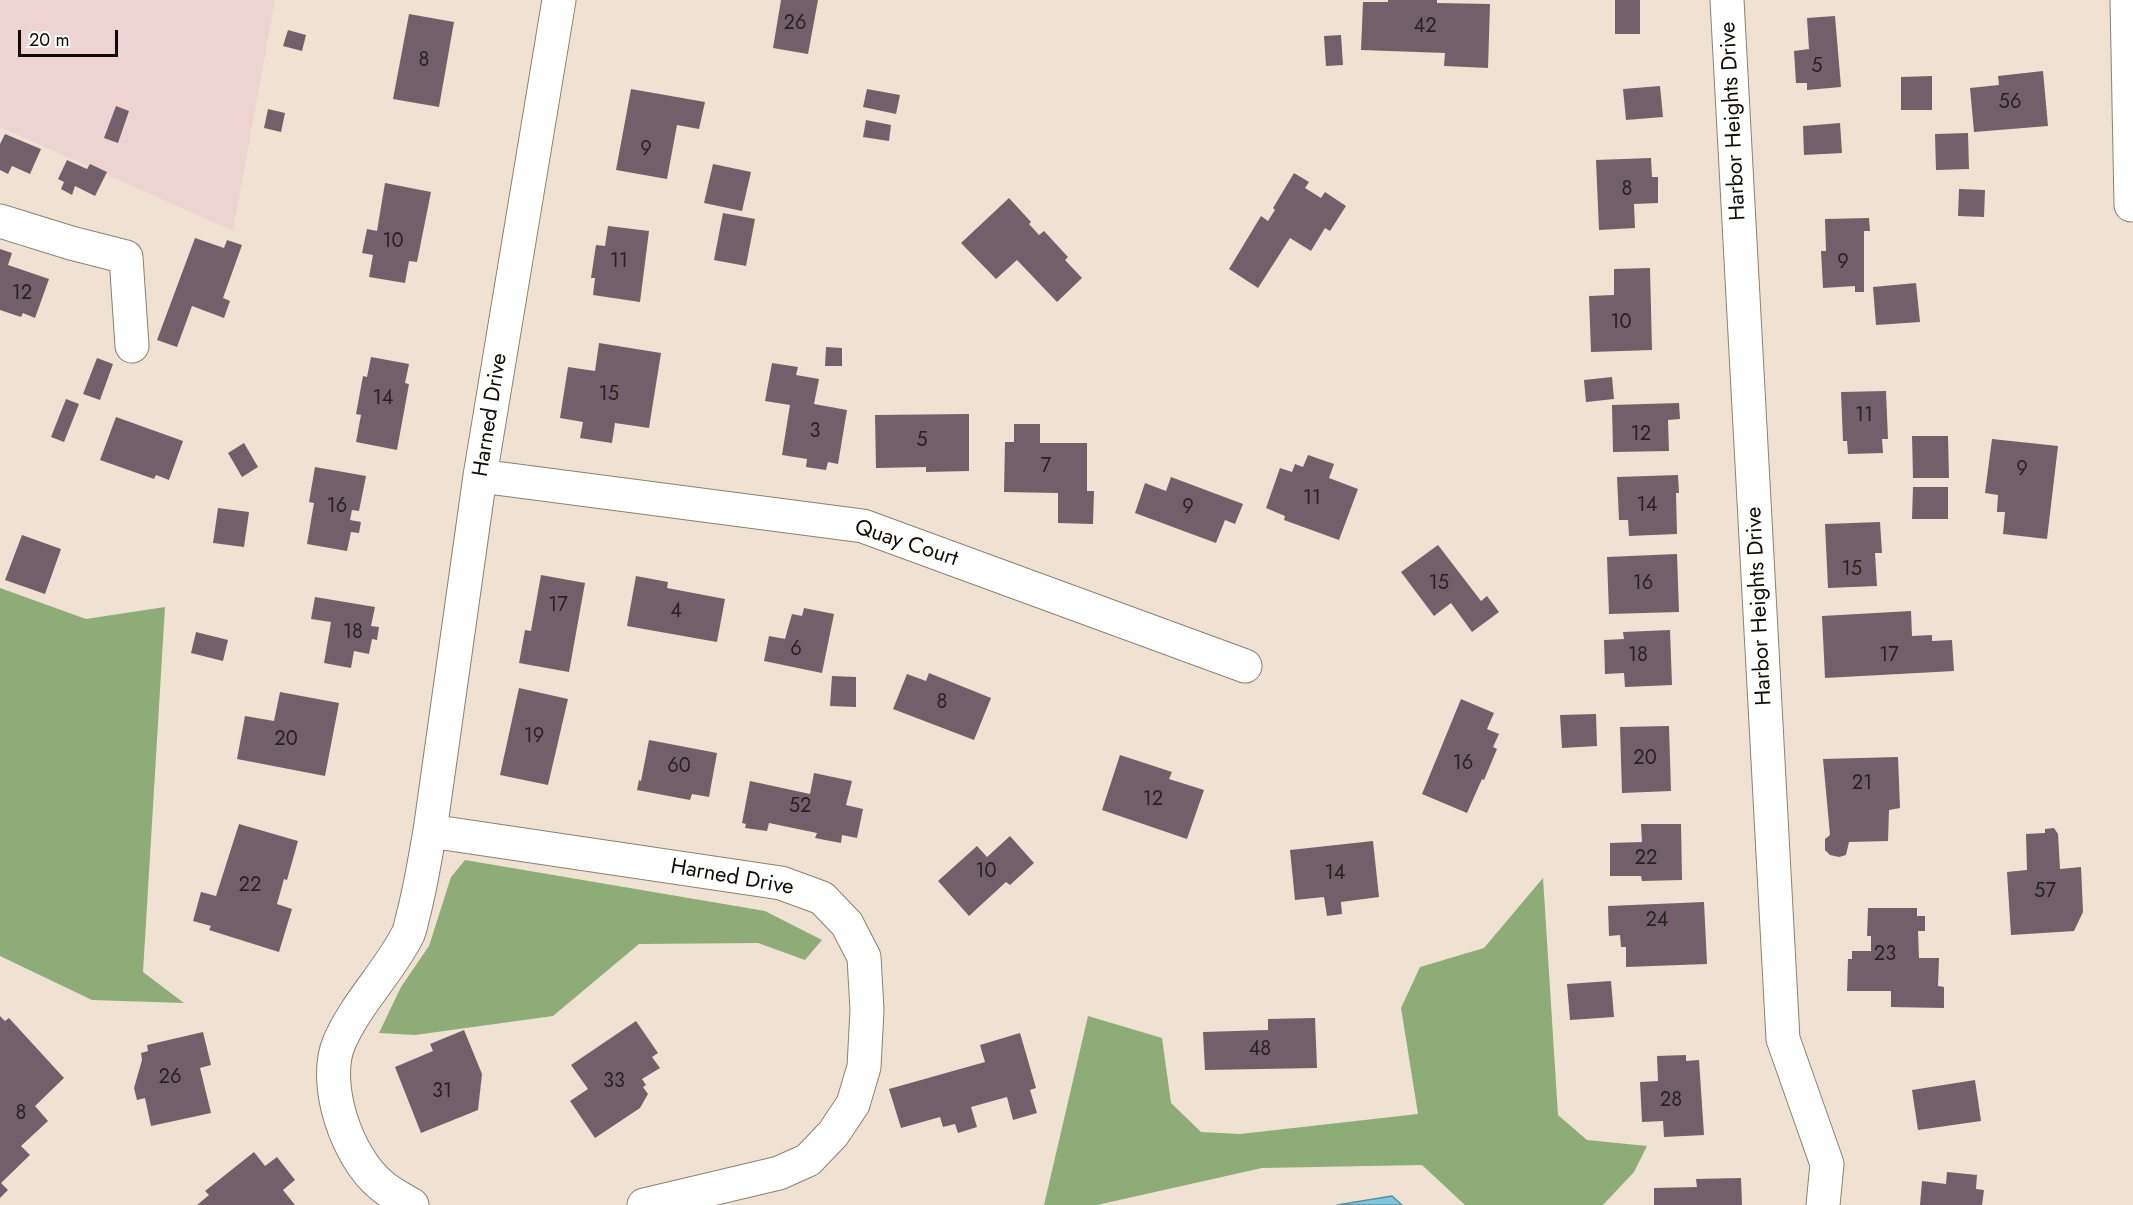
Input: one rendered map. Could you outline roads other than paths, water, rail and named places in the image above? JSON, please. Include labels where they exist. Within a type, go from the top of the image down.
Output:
[{"type":"street","name":"Harned Drive","points":[[412,1205],[380,1185],[356,1156],[341,1120],[333,1079],[339,1044],[409,932],[420,888],[480,476],[559,0]]},
{"type":"street","name":"Harbor Heights Drive","points":[[1727,0],[1783,1039],[1827,1164],[1823,1205]]},
{"type":"street","points":[[2127,0],[2131,205]]},
{"type":"street","points":[[0,221],[126,257],[132,346]]},
{"type":"street","name":"Quay Court","points":[[480,476],[863,526],[1245,666]]},
{"type":"street","name":"Harned Drive","points":[[430,831],[781,883],[822,898],[847,924],[864,957],[867,1010],[864,1067],[853,1104],[833,1134],[808,1160],[779,1173],[644,1205]]},
{"type":"water","points":[[1392,1196],[1402,1205],[1337,1205]]}]
